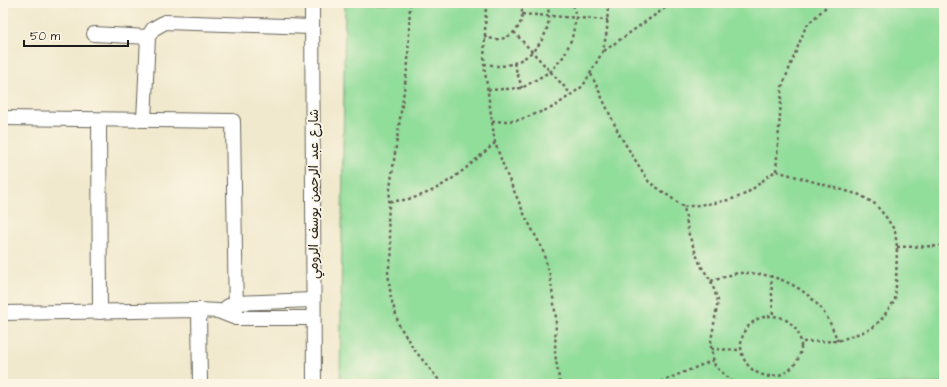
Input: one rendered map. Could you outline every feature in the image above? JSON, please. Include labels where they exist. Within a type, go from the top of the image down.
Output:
[{"type":"street","name":"شارع عبد الرحمن يوسف الرومي","points":[[312,3],[314,384]]},
{"type":"street","points":[[144,120],[148,37],[153,29],[165,22],[312,27]]},
{"type":"street","points":[[94,34],[148,37]]},
{"type":"street","points":[[3,118],[233,121],[236,318]]},
{"type":"street","points":[[99,120],[100,312]]},
{"type":"street","points":[[218,311],[235,303],[313,300]]},
{"type":"street","points":[[199,310],[200,384]]},
{"type":"street","points":[[3,313],[199,310],[218,311],[236,318],[313,318]]},
{"type":"path","points":[[410,3],[408,63],[390,188],[388,222],[392,252],[388,272],[391,298],[399,325],[412,348],[438,379],[438,384]]},
{"type":"path","points":[[486,3],[484,64],[495,143],[525,216],[542,248],[550,276],[556,318],[555,354],[560,384]]},
{"type":"path","points":[[484,37],[500,39],[514,32],[522,20],[519,3]]},
{"type":"path","points":[[484,64],[499,66],[514,63],[533,52],[545,36],[549,16],[546,3]]},
{"type":"path","points":[[488,90],[522,88],[551,72],[564,56],[572,38],[576,18],[573,3]]},
{"type":"path","points":[[492,122],[519,120],[554,107],[583,86],[603,51],[608,20],[608,3]]},
{"type":"path","points":[[603,51],[672,3]]},
{"type":"path","points":[[776,171],[782,87],[806,26],[828,5],[834,3]]},
{"type":"path","points":[[522,14],[608,20]]},
{"type":"path","points":[[514,32],[571,94]]},
{"type":"path","points":[[514,63],[522,88]]},
{"type":"path","points":[[590,74],[618,134],[649,182],[684,207],[689,235],[701,266],[711,281],[718,301],[711,341],[711,349],[715,366],[735,384]]},
{"type":"path","points":[[390,201],[402,201],[433,191],[458,176],[495,143]]},
{"type":"path","points":[[684,207],[722,201],[743,195],[755,187],[768,175],[776,171],[860,195],[875,204],[895,231],[897,247],[895,300],[881,320],[871,328],[838,341],[801,342]]},
{"type":"path","points":[[897,247],[944,246]]},
{"type":"path","points":[[711,281],[740,273],[771,275],[787,282],[807,294],[826,315],[838,341]]},
{"type":"path","points":[[771,275],[773,316]]},
{"type":"path","points":[[773,316],[786,320],[796,329],[801,342],[800,356],[793,367],[782,375],[768,377],[755,373],[745,363],[740,350],[742,337],[749,325],[760,318],[773,316]]},
{"type":"path","points":[[711,349],[740,350]]},
{"type":"path","points":[[655,384],[714,360]]},
{"type":"path","points":[[768,377],[768,384]]},
{"type":"green space","points":[[345,3],[944,3],[944,384],[340,384]]}]
